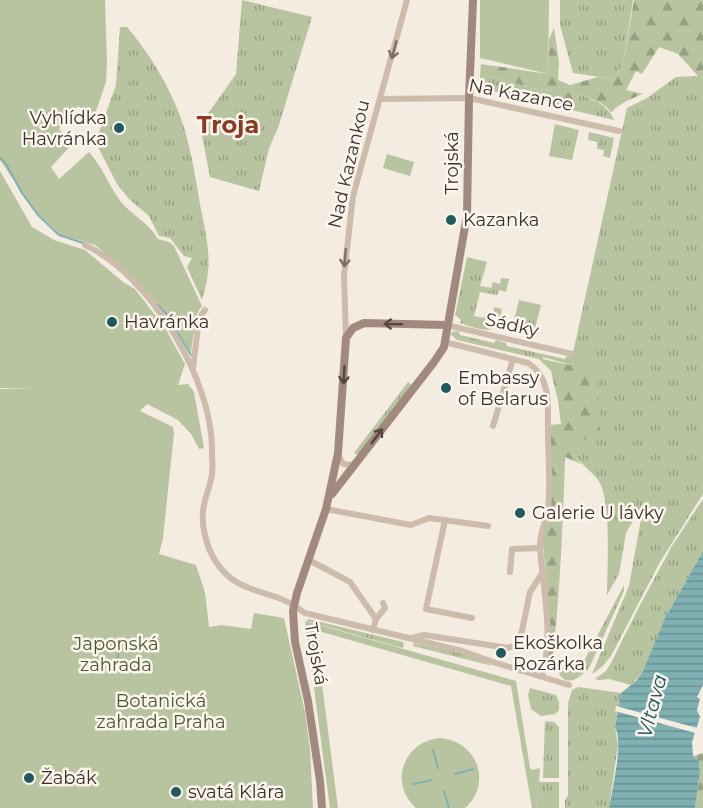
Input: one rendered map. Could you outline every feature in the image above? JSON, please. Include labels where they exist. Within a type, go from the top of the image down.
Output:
[{"type":"street","name":"Nad Kazankou","points":[[346,338],[344,276],[347,233],[353,196],[407,0]]},
{"type":"street","name":"Trojská","points":[[329,500],[442,352],[445,342],[446,325],[467,214],[473,0]]},
{"type":"street","name":"Na Kazance","points":[[380,99],[469,98],[619,131]]},
{"type":"street","points":[[85,245],[94,249],[128,276],[165,318],[193,368],[205,407],[212,447],[212,474],[203,508],[204,528],[210,552],[226,575],[259,593],[281,599],[304,613],[462,651],[569,685]]},
{"type":"street","points":[[193,368],[199,318],[205,310]]},
{"type":"street","points":[[346,338],[352,328],[364,323],[446,325]]},
{"type":"street","name":"Sádky","points":[[446,325],[572,354]]},
{"type":"street","name":"Trojská","points":[[322,808],[308,701],[295,642],[293,606],[329,500],[338,453],[346,338]]},
{"type":"street","name":"Sádky","points":[[445,342],[513,359],[493,426]]},
{"type":"street","points":[[513,359],[536,368],[547,392],[550,461],[548,511],[540,532],[540,548],[548,632],[542,676]]},
{"type":"street","points":[[338,453],[343,464],[354,465]]},
{"type":"street","points":[[326,509],[411,525],[429,518],[488,526]]},
{"type":"street","points":[[445,520],[426,609],[472,618]]},
{"type":"street","points":[[510,572],[512,549],[540,548]]},
{"type":"street","points":[[309,560],[350,582],[376,619]]},
{"type":"street","points":[[409,638],[424,635],[508,648],[516,645],[522,631],[530,592],[543,572]]},
{"type":"street","points":[[373,630],[376,619],[384,612],[383,603]]},
{"type":"green space","points":[[0,0],[105,0],[106,82],[94,117],[78,106],[59,129],[72,144],[51,167],[59,179],[89,152],[123,205],[149,227],[158,239],[174,246],[202,306],[196,315],[191,353],[167,314],[129,273],[95,245],[61,235],[34,210],[0,160]]},
{"type":"green space","points":[[242,0],[312,17],[278,128],[269,148],[259,191],[210,177],[200,125],[236,74]]},
{"type":"green space","points":[[480,0],[549,0],[548,74],[480,58]]},
{"type":"green space","points":[[560,0],[633,0],[623,64],[613,79],[573,73],[560,25]]},
{"type":"green space","points":[[634,0],[703,0],[703,71],[698,76],[678,54],[659,47],[642,74],[636,71],[626,90],[643,94],[621,104],[611,113],[609,109],[594,99],[581,95],[559,107],[545,98],[557,90],[543,91],[480,74],[481,64],[548,74],[549,39],[554,28],[559,62],[558,80],[570,85],[598,77],[613,79],[623,64]]},
{"type":"green space","points":[[120,27],[127,27],[145,50],[169,90],[181,117],[194,168],[208,252],[208,274],[202,300],[187,267],[192,258],[184,256],[170,238],[159,236],[149,216],[129,199],[117,184],[99,149],[97,138],[116,85]]},
{"type":"green space","points":[[703,71],[703,494],[660,562],[611,656],[592,674],[629,586],[644,502],[626,533],[619,574],[607,595],[608,535],[602,489],[598,480],[573,453],[572,358],[571,365],[543,357],[543,360],[457,340],[450,334],[455,331],[460,335],[494,343],[496,340],[506,343],[507,346],[565,359],[567,356],[572,357],[627,108],[647,98],[676,77],[697,76]]},
{"type":"green space","points":[[480,74],[543,91],[558,90],[539,102],[480,88]]},
{"type":"green space","points":[[581,95],[592,99],[608,110],[614,120],[559,107]]},
{"type":"green space","points":[[555,124],[579,130],[572,160],[549,156]]},
{"type":"green space","points":[[589,132],[614,138],[610,158],[603,156],[604,150],[597,149],[598,142],[588,140]]},
{"type":"green space","points":[[387,154],[414,162],[410,176],[383,168]]},
{"type":"green space","points":[[0,171],[32,227],[54,240],[85,250],[123,282],[135,289],[165,328],[185,364],[178,385],[188,384],[194,392],[204,448],[199,449],[191,434],[178,420],[147,404],[140,411],[173,427],[174,433],[163,538],[159,554],[196,565],[205,592],[209,627],[221,625],[251,629],[254,613],[284,618],[305,712],[310,749],[313,808],[0,808],[0,389],[36,389],[0,388]]},
{"type":"green space","points":[[467,257],[487,262],[480,286],[491,288],[493,282],[500,284],[501,278],[509,279],[506,292],[499,290],[497,295],[480,292],[474,316],[484,318],[486,312],[493,314],[494,307],[502,309],[496,328],[486,330],[460,323],[461,320],[455,315]]},
{"type":"green space","points":[[519,300],[541,305],[535,329],[513,324]]},
{"type":"green space","points":[[572,357],[597,369],[600,435],[586,440],[574,430],[573,453],[581,464],[565,457],[561,557],[553,656],[548,657],[549,614],[543,534],[549,517],[550,425],[561,424],[551,371],[538,358],[570,365]]},
{"type":"green space","points":[[408,382],[412,385],[358,455],[354,453]]},
{"type":"green space","points":[[703,499],[703,551],[668,613],[642,673],[631,685],[609,679],[595,679],[606,671],[611,663],[672,546]]},
{"type":"green space","points":[[624,585],[624,591],[590,666],[578,678],[564,679],[557,669],[584,661]]},
{"type":"green space","points":[[308,619],[403,642],[404,646],[402,648],[307,621]]},
{"type":"green space","points":[[305,621],[516,681],[530,768],[532,770],[540,768],[537,808],[532,808],[511,686],[315,630],[338,808],[330,808]]},
{"type":"green space","points":[[414,643],[467,654],[493,666],[413,646]]},
{"type":"green space","points":[[578,687],[621,693],[615,728],[618,745],[609,808],[565,808],[565,800],[568,796],[568,703],[572,690]]},
{"type":"green space","points":[[530,688],[556,695],[559,710],[555,714],[541,716],[531,709],[528,695]]},
{"type":"green space","points":[[545,721],[554,722],[559,727],[559,778],[543,778]]},
{"type":"green space","points":[[440,738],[453,741],[463,747],[472,755],[477,765],[478,787],[465,808],[416,808],[403,787],[404,765],[409,755],[427,741]]},
{"type":"green space","points":[[703,753],[703,808],[695,808],[700,772],[699,761],[693,756]]},
{"type":"green space","points":[[539,782],[559,782],[559,808],[537,808]]},
{"type":"water","name":"Vltava","points":[[703,551],[703,685],[697,697],[700,699],[697,710],[700,717],[692,742],[693,756],[699,761],[700,772],[695,808],[609,808],[618,754],[615,728],[621,693],[642,673],[666,616],[664,611],[668,613]]},
{"type":"pier","points":[[616,706],[701,729],[699,734],[615,711]]},
{"type":"waterway","points":[[0,158],[38,215],[59,235],[86,244]]},
{"type":"waterway","points":[[158,305],[167,315],[191,355]]},
{"type":"waterway","points":[[110,666],[118,657],[119,649]]},
{"type":"waterway","points":[[433,750],[438,768]]},
{"type":"waterway","points":[[455,774],[473,769]]},
{"type":"waterway","points":[[413,784],[432,780]]},
{"type":"waterway","points":[[444,791],[449,808]]},
{"type":"place","name":"Vyhlídka Havránka","points":[[119,128]]},
{"type":"place","name":"Kazanka","points":[[451,220]]},
{"type":"place","name":"Havránka","points":[[112,322]]},
{"type":"place","name":"Embassy of Belarus","points":[[446,388]]},
{"type":"place","name":"Galerie U lávky","points":[[520,513]]},
{"type":"place","name":"Ekoškolka Rozárka","points":[[501,653]]},
{"type":"place","name":"Žabák","points":[[29,778]]},
{"type":"place","name":"svatá Klára","points":[[176,792]]},
{"type":"district","name":"Troja","points":[[228,124]]},
{"type":"park label","name":"Japonská zahrada","points":[[116,654]]},
{"type":"park label","name":"Botanická zahrada Praha","points":[[161,711]]}]
